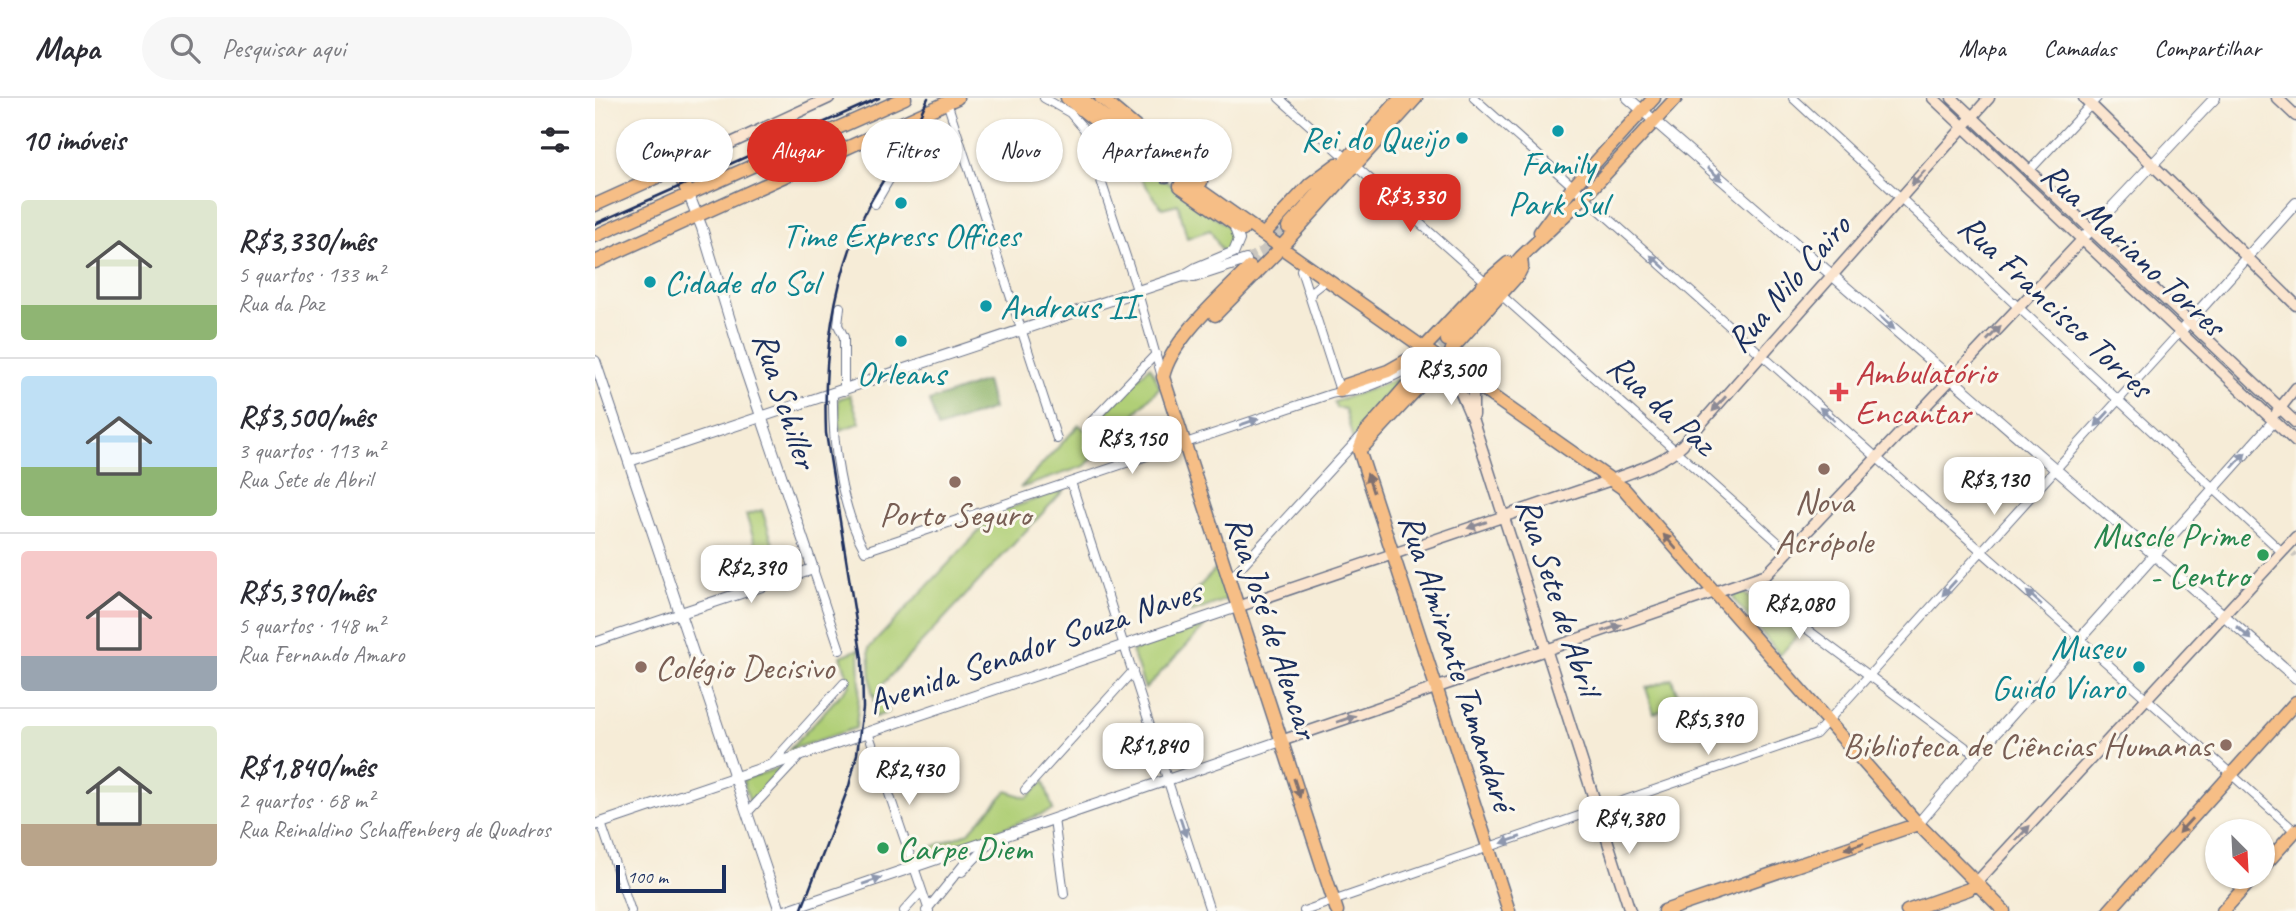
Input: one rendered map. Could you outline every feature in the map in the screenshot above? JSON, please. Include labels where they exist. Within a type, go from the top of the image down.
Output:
[{"type":"main road","points":[[733,142],[829,98]]},
{"type":"main road","points":[[595,236],[905,98]]},
{"type":"main road","points":[[1067,98],[1097,119]]},
{"type":"main road","points":[[1081,98],[1103,119]]},
{"type":"main road","points":[[1101,98],[1185,168],[1223,205]]},
{"type":"main road","points":[[1164,372],[1333,192],[1350,161],[1401,98]]},
{"type":"main road","points":[[1287,227],[1350,161],[1416,98]]},
{"type":"main road","points":[[1340,391],[1346,385],[1388,371],[1422,351],[1486,282],[1504,265],[1521,257],[1573,187],[1654,98]]},
{"type":"main road","points":[[1447,340],[1521,257],[1584,197],[1676,98]]},
{"type":"main road","name":"Rua Mariano Torres","points":[[1933,98],[2296,442]]},
{"type":"main road","name":"Rua Mariano Torres","points":[[1952,98],[2296,423]]},
{"type":"main road","name":"Rua Nilo Cairo","points":[[1611,480],[1659,462],[1676,451],[1989,98]]},
{"type":"main road","points":[[2277,98],[2296,116]]},
{"type":"main road","points":[[595,262],[952,100]]},
{"type":"main road","points":[[2091,100],[2153,165],[2296,305]]},
{"type":"main road","points":[[1264,234],[1310,184],[1350,161]]},
{"type":"main road","points":[[595,205],[646,182]]},
{"type":"main road","name":"Rua Schiller","points":[[683,182],[689,195]]},
{"type":"main road","points":[[1174,182],[1279,250],[1422,351]]},
{"type":"main road","points":[[1189,182],[1264,234],[1301,270],[1473,383],[1624,489],[1918,824],[2004,911]]},
{"type":"main road","points":[[1281,741],[1767,575],[2082,240]]},
{"type":"main road","points":[[1356,453],[1443,365],[1452,349],[1518,275],[1522,267],[1521,257]]},
{"type":"main road","points":[[1164,372],[1174,349],[1248,263]]},
{"type":"main road","points":[[2128,264],[2141,295]]},
{"type":"main road","points":[[1443,365],[1455,379]]},
{"type":"main road","points":[[2219,368],[2256,385]]},
{"type":"main road","points":[[1356,453],[1366,432],[1413,371]]},
{"type":"main road","name":"Rua José de Alencar","points":[[1164,372],[1184,444],[1335,906]]},
{"type":"main road","name":"Rua Sete de Abril","points":[[1455,379],[1473,422],[1504,516],[1630,911]]},
{"type":"main road","points":[[1473,383],[1473,422]]},
{"type":"main road","points":[[2274,421],[2279,407],[2296,388]]},
{"type":"main road","name":"Rua Almirante Tamandaré","points":[[1356,453],[1393,554],[1509,911]]},
{"type":"main road","name":"Avenida Senador Souza Naves","points":[[1237,607],[1611,480]]},
{"type":"main road","points":[[1907,911],[1969,890],[2296,537]]},
{"type":"main road","points":[[2109,911],[2296,702]]},
{"type":"main road","points":[[1664,911],[1918,824]]},
{"type":"main road","points":[[2275,854],[2296,831]]},
{"type":"main road","points":[[2223,911],[2243,889]]},
{"type":"street","name":"Rua José de Alencar","points":[[1044,98],[1070,113],[1084,129],[1164,372]]},
{"type":"street","points":[[1279,98],[1486,282]]},
{"type":"street","points":[[1473,98],[2296,831]]},
{"type":"street","points":[[1628,98],[2296,678]]},
{"type":"street","name":"Rua Francisco Torres","points":[[1793,98],[2282,552]]},
{"type":"street","points":[[2082,240],[2215,98]]},
{"type":"street","points":[[952,100],[1057,439]]},
{"type":"street","points":[[2029,171],[2091,100]]},
{"type":"street","points":[[876,204],[929,111]]},
{"type":"street","name":"Rua Schiller","points":[[689,195],[698,215],[761,418],[840,650]]},
{"type":"street","points":[[1304,911],[1335,906],[1488,848],[1808,738],[1829,722],[2296,203]]},
{"type":"street","points":[[629,461],[1022,331],[1139,296],[1152,286],[1183,276],[1234,252],[1239,240],[1232,222]]},
{"type":"street","points":[[1183,276],[1194,277],[1248,263]]},
{"type":"street","points":[[1301,270],[1340,391]]},
{"type":"street","points":[[1310,297],[1312,290],[1321,284]]},
{"type":"street","name":"Rua da Paz","points":[[1500,294],[1789,552]]},
{"type":"street","points":[[840,307],[838,325],[844,337],[844,391]]},
{"type":"street","points":[[1090,423],[1156,354]]},
{"type":"street","points":[[595,361],[782,911],[1281,741]]},
{"type":"street","points":[[833,394],[839,471],[865,551],[1340,391],[1348,393],[1413,371]]},
{"type":"street","points":[[1918,824],[1976,755],[2274,421]]},
{"type":"street","points":[[1229,580],[1356,453]]},
{"type":"street","points":[[1071,482],[1210,911]]},
{"type":"street","points":[[595,642],[813,569]]},
{"type":"street","points":[[1745,583],[1976,755]]},
{"type":"street","name":"Avenida Senador Souza Naves","points":[[598,824],[1237,607]]},
{"type":"street","points":[[1025,790],[1133,671]]},
{"type":"street","points":[[770,766],[844,683]]},
{"type":"street","points":[[868,732],[928,910]]},
{"type":"street","points":[[748,812],[801,755]]},
{"type":"street","points":[[1054,819],[1064,894]]},
{"type":"street","points":[[598,824],[631,911]]},
{"type":"street","points":[[928,910],[957,875],[973,862],[992,840]]},
{"type":"street","points":[[957,875],[966,858],[962,850]]},
{"type":"street","points":[[904,911],[922,891]]},
{"type":"green space","points":[[1143,182],[1167,182],[1229,227],[1234,234],[1234,246],[1223,253],[1210,230],[1187,238],[1178,204],[1162,208]]},
{"type":"green space","points":[[1150,366],[1160,387],[1085,466],[1020,488],[1079,425],[1086,431]]},
{"type":"green space","points":[[1415,373],[1353,440],[1345,409],[1336,408],[1334,402]]},
{"type":"green space","points":[[986,381],[993,409],[938,428],[929,401]]},
{"type":"green space","points":[[850,395],[860,423],[840,430],[838,399]]},
{"type":"green space","points":[[1065,489],[880,687],[889,712],[875,717],[869,648],[996,513]]},
{"type":"green space","points":[[762,510],[780,565],[764,570],[746,515]]},
{"type":"green space","points":[[1217,568],[1228,599],[1191,613],[1186,600]]},
{"type":"green space","points":[[1741,591],[1799,634],[1780,655],[1735,601],[1733,595]]},
{"type":"green space","points":[[1206,625],[1145,689],[1132,651]]},
{"type":"green space","points":[[859,649],[860,683],[856,728],[789,750],[850,684],[841,656]]},
{"type":"green space","points":[[1672,679],[1681,704],[1654,713],[1646,688]]},
{"type":"green space","points":[[784,766],[750,803],[743,780]]},
{"type":"green space","points":[[1044,781],[1053,810],[925,857],[923,850],[968,833],[1007,791],[1027,798]]},
{"type":"tunnel","points":[[1250,267],[1288,227]]},
{"type":"tunnel","points":[[1246,260],[1266,250]]},
{"type":"tunnel","points":[[1416,375],[1447,340]]},
{"type":"tunnel","points":[[1410,368],[1444,344]]},
{"type":"tunnel","points":[[2287,547],[2296,556]]},
{"type":"railway","points":[[595,224],[879,98]]},
{"type":"railway","points":[[801,911],[849,786],[857,754],[863,708],[862,659],[826,433],[826,373],[833,314],[839,285],[858,228],[910,137],[928,98]]},
{"type":"place","name":"Family Park Sul","points":[[1558,131]]},
{"type":"place","name":"Rei do Queijo","points":[[1462,138]]},
{"type":"place","name":"Time Express Offices","points":[[901,203]]},
{"type":"place","name":"Cidade do Sol","points":[[650,282]]},
{"type":"place","name":"Andraus II","points":[[986,306]]},
{"type":"place","name":"Orleans","points":[[901,341]]},
{"type":"place","name":"Ambulatório Encantar","points":[[1839,392]]},
{"type":"place","name":"Nova Acrópole","points":[[1824,469]]},
{"type":"place","name":"Porto Seguro","points":[[955,482]]},
{"type":"place","name":"Muscle Prime - Centro","points":[[2263,555]]},
{"type":"place","name":"Colégio Decisivo","points":[[641,667]]},
{"type":"place","name":"Museu Guido Viaro","points":[[2139,667]]},
{"type":"place","name":"Biblioteca de Ciências Humanas","points":[[2226,745]]},
{"type":"place","name":"Carpe Diem","points":[[883,848]]}]
